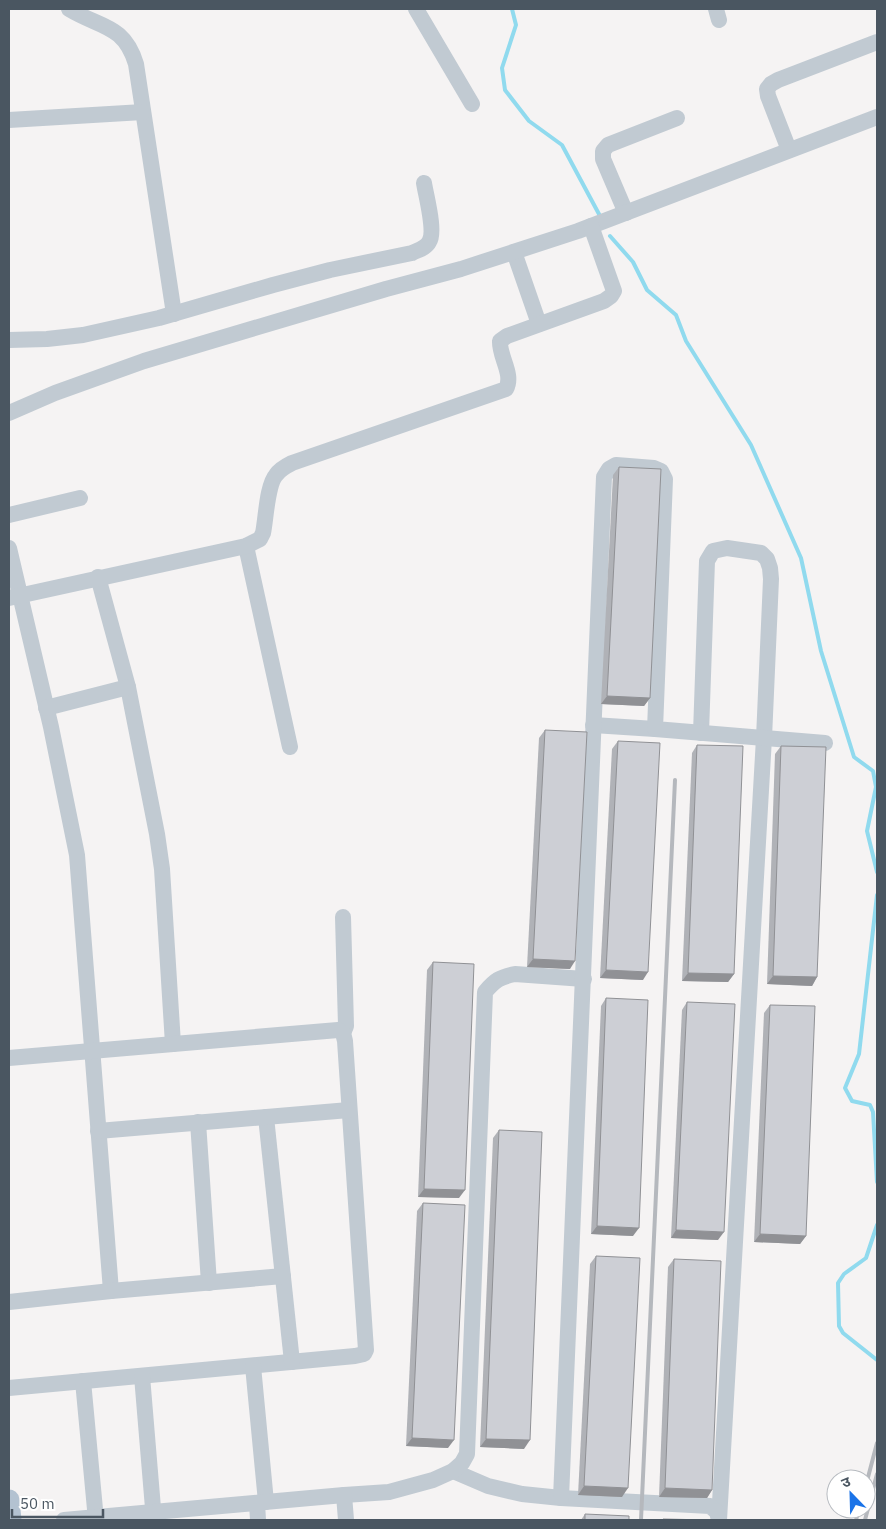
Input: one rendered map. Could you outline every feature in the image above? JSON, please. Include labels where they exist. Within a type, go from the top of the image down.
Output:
[{"type":"main road","points":[[9,1500],[11,1520]]},
{"type":"street","points":[[69,9],[118,33],[132,50],[136,64],[174,314]]},
{"type":"street","points":[[416,9],[472,104]]},
{"type":"street","points":[[789,150],[768,96],[767,89],[771,84],[877,42]]},
{"type":"street","points":[[9,120],[143,112]]},
{"type":"street","points":[[9,413],[70,387],[144,360],[461,269],[591,226],[877,117]]},
{"type":"street","points":[[626,213],[603,159],[603,151],[608,145],[677,118]]},
{"type":"street","points":[[9,340],[83,335],[174,314],[330,270],[423,249],[430,242],[432,230],[424,183]]},
{"type":"street","points":[[15,596],[254,543],[264,533],[271,483],[274,476],[282,469],[292,463],[506,389],[508,377],[500,348],[500,341],[507,336],[604,301],[614,291],[591,226]]},
{"type":"street","points":[[514,252],[539,324]]},
{"type":"street","points":[[561,1498],[604,476],[608,469],[616,465],[654,468],[661,471],[665,479],[655,729]]},
{"type":"street","points":[[9,515],[80,498]]},
{"type":"street","points":[[246,546],[290,747]]},
{"type":"street","points":[[9,548],[15,596],[46,708],[77,855],[111,1291]]},
{"type":"street","points":[[701,733],[707,561],[713,551],[727,548],[761,553],[768,559],[770,568],[764,738],[719,1520]]},
{"type":"street","points":[[98,578],[128,687],[158,843],[173,1044]]},
{"type":"street","points":[[46,708],[128,687]]},
{"type":"street","points":[[593,725],[824,743]]},
{"type":"street","points":[[9,1388],[364,1354],[366,1350],[343,1033],[346,1026],[343,917]]},
{"type":"street","points":[[64,1520],[208,1514],[261,1503],[389,1492],[433,1480],[453,1471],[462,1463],[467,1454],[485,992],[495,980],[515,974],[584,979]]},
{"type":"street","points":[[9,1058],[338,1030],[343,1033]]},
{"type":"street","points":[[98,1130],[349,1110]]},
{"type":"street","points":[[266,1116],[292,1362]]},
{"type":"street","points":[[198,1122],[209,1283]]},
{"type":"street","points":[[9,1302],[283,1276]]},
{"type":"street","points":[[253,1366],[261,1503],[258,1520]]},
{"type":"street","points":[[142,1376],[153,1516]]},
{"type":"street","points":[[83,1381],[96,1519]]},
{"type":"street","points":[[453,1471],[488,1486],[522,1494],[561,1498],[710,1506],[716,1512],[719,1520]]},
{"type":"street","points":[[344,1495],[346,1520]]},
{"type":"building","points":[[619,467],[661,469],[650,698],[607,696]]},
{"type":"building","points":[[545,730],[587,732],[575,961],[533,959]]},
{"type":"building","points":[[618,741],[660,743],[648,972],[606,970]]},
{"type":"building","points":[[697,745],[743,746],[734,974],[688,973]]},
{"type":"building","points":[[781,746],[826,747],[817,977],[773,976]]},
{"type":"building","points":[[433,962],[474,964],[465,1190],[424,1189]]},
{"type":"building","points":[[606,998],[648,1000],[639,1228],[597,1226]]},
{"type":"building","points":[[687,1002],[735,1004],[724,1232],[676,1230]]},
{"type":"building","points":[[770,1005],[815,1006],[806,1236],[760,1234]]},
{"type":"building","points":[[499,1130],[542,1132],[530,1440],[486,1439]]},
{"type":"building","points":[[423,1203],[465,1205],[454,1440],[412,1438]]},
{"type":"building","points":[[596,1256],[640,1258],[628,1488],[584,1486]]},
{"type":"building","points":[[674,1259],[721,1261],[712,1490],[665,1488]]},
{"type":"building","points":[[585,1514],[629,1516],[629,1520],[585,1520]]},
{"type":"building","points":[[663,1519],[710,1520],[663,1520]]},
{"type":"waterway","points":[[512,9],[516,25],[502,68],[505,90],[529,121],[562,145],[600,216]]},
{"type":"waterway","points":[[610,236],[633,262],[647,290],[676,315],[686,341],[751,445],[801,558],[821,651],[854,757],[873,771],[876,787],[867,831],[877,872]]},
{"type":"waterway","points":[[877,895],[859,1054],[845,1088],[852,1101],[870,1105],[873,1112],[877,1182]]},
{"type":"waterway","points":[[877,1225],[866,1258],[844,1274],[838,1283],[839,1326],[843,1333],[877,1360]]},
{"type":"railway","points":[[641,1520],[675,780]]},
{"type":"railway","points":[[870,1469],[877,1443]]},
{"type":"railway","points":[[865,1520],[877,1474]]}]
